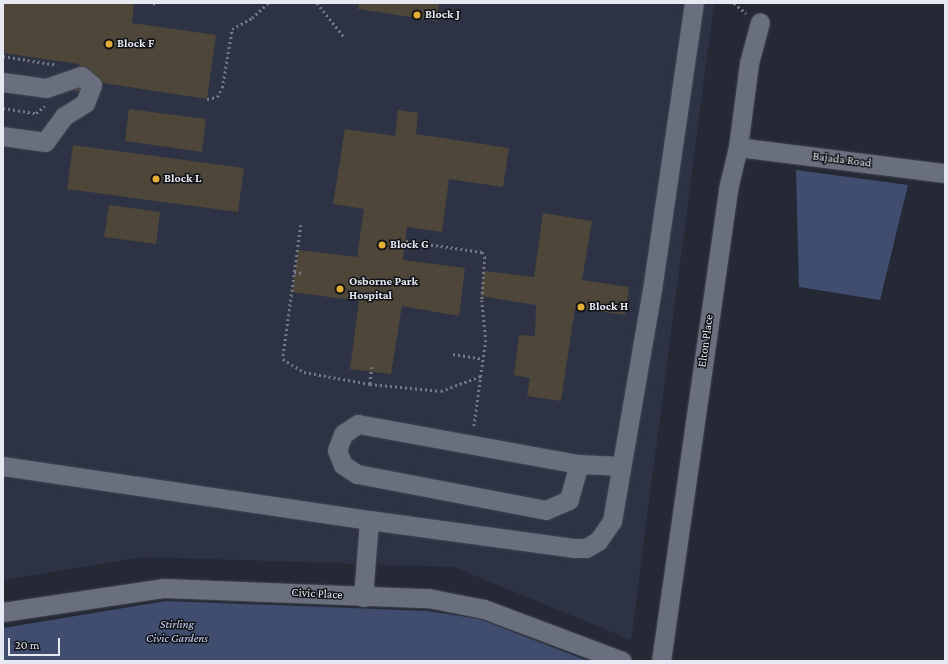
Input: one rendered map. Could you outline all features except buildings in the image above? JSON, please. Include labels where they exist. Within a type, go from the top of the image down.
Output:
[{"type":"street","points":[[3,466],[369,520],[586,548],[598,541],[612,520],[652,290],[694,3]]},
{"type":"street","name":"Elton Place","points":[[660,661],[728,189],[738,147],[749,63],[760,22]]},
{"type":"street","points":[[3,82],[46,88],[81,76],[92,85],[85,103],[64,116],[45,142],[3,136]]},
{"type":"street","name":"Bajada Road","points":[[738,147],[945,173]]},
{"type":"street","points":[[579,464],[569,500],[546,510],[357,474],[343,464],[337,450],[343,434],[358,424],[579,464],[621,466]]},
{"type":"street","points":[[363,596],[369,520]]},
{"type":"street","name":"Civic Place","points":[[3,612],[164,588],[428,598],[484,609],[622,661]]},
{"type":"path","points":[[153,3],[157,4]]},
{"type":"path","points":[[207,99],[217,97],[222,88],[232,29],[252,18],[268,3]]},
{"type":"path","points":[[316,3],[344,37]]},
{"type":"path","points":[[3,56],[65,66]]},
{"type":"path","points":[[3,108],[36,113],[52,101]]},
{"type":"path","points":[[301,225],[283,348],[285,364],[304,372],[370,384],[441,391],[472,376],[481,376]]},
{"type":"path","points":[[406,241],[482,252],[485,257],[482,300],[486,340],[474,428]]},
{"type":"path","points":[[294,272],[303,273]]},
{"type":"path","points":[[453,354],[483,359]]},
{"type":"path","points":[[370,384],[372,367]]},
{"type":"shaded area","name":"Osborne Park Hospital","points":[[3,3],[714,3],[631,640],[454,567],[145,557],[3,580]]},
{"type":"green space","points":[[796,170],[908,185],[880,300],[799,287]]},
{"type":"green space","name":"Stirling Civic Gardens","points":[[166,601],[427,611],[480,619],[588,661],[3,661],[3,628]]},
{"type":"place","name":"Block J","points":[[417,15]]},
{"type":"place","name":"Block F","points":[[109,44]]},
{"type":"place","name":"Block L","points":[[156,179]]},
{"type":"place","name":"Block G","points":[[382,245]]},
{"type":"place","name":"Osborne Park Hospital","points":[[340,289]]},
{"type":"place","name":"Block H","points":[[581,307]]}]
